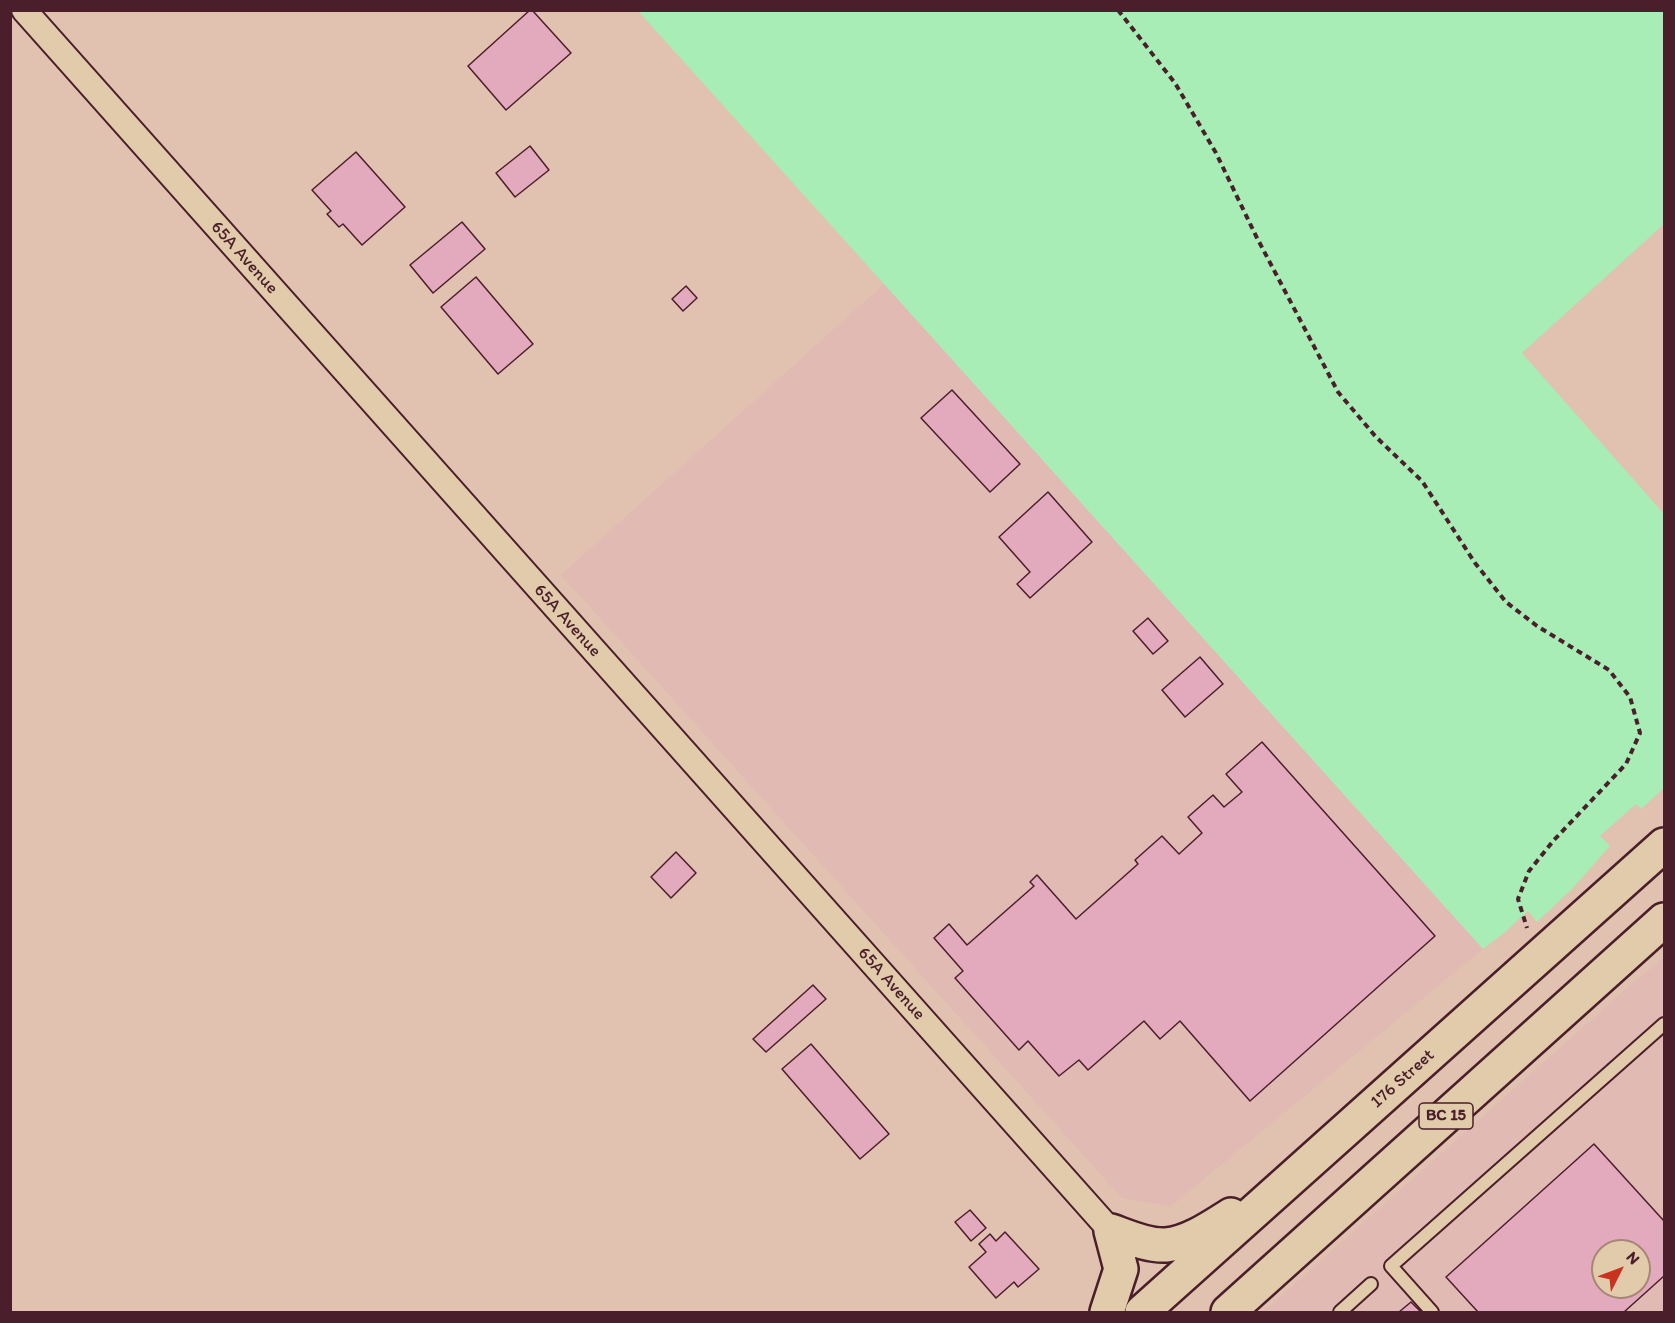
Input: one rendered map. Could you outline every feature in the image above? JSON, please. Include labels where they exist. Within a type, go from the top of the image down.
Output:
[{"type":"highway","name":"176 Street","points":[[1142,1312],[1665,845]]},
{"type":"highway","name":"BC 15","points":[[1228,1312],[1665,920]]},
{"type":"highway","points":[[1111,1231],[1150,1244],[1166,1245],[1181,1241],[1222,1221],[1308,1164]]},
{"type":"highway","points":[[1107,1312],[1121,1269],[1111,1231]]},
{"type":"street","name":"65A Avenue","points":[[24,10],[1111,1231]]},
{"type":"lane","points":[[1432,1312],[1391,1266],[1665,1024]]},
{"type":"lane","points":[[1340,1312],[1371,1284]]},
{"type":"path","points":[[1118,10],[1175,83],[1216,153],[1256,236],[1338,392],[1376,437],[1422,481],[1475,562],[1506,602],[1537,626],[1609,670],[1630,697],[1640,733],[1626,764],[1535,863],[1529,871],[1518,899],[1528,932],[1545,952]]},
{"type":"shaded area","points":[[885,283],[1483,949],[1170,1207],[1122,1198],[561,575]]},
{"type":"shaded area","points":[[1664,958],[1664,1312],[1263,1312],[1636,980]]},
{"type":"green space","points":[[638,11],[1664,11],[1664,224],[1522,353],[1664,514],[1664,788],[1641,809],[1636,804],[1600,836],[1610,846],[1572,889],[1537,922],[1528,911],[1483,949]]},
{"type":"building","points":[[530,10],[571,53],[506,110],[468,66]]},
{"type":"building","points":[[530,146],[549,170],[515,197],[496,173]]},
{"type":"building","points":[[356,152],[405,207],[362,245],[343,224],[339,227],[327,214],[331,211],[312,190]]},
{"type":"building","points":[[462,222],[485,249],[433,293],[410,265]]},
{"type":"building","points":[[476,277],[533,344],[498,374],[441,307]]},
{"type":"building","points":[[686,286],[697,298],[683,311],[672,299]]},
{"type":"building","points":[[952,390],[1020,464],[990,492],[921,418]]},
{"type":"building","points":[[1048,492],[1092,542],[1030,598],[1017,584],[1030,572],[999,537]]},
{"type":"building","points":[[1148,618],[1168,641],[1153,654],[1133,631]]},
{"type":"building","points":[[1200,657],[1223,684],[1185,717],[1162,690]]},
{"type":"building","points":[[1262,742],[1435,936],[1250,1101],[1180,1021],[1160,1039],[1144,1021],[1088,1070],[1079,1060],[1059,1076],[1028,1041],[1019,1050],[955,978],[963,971],[934,938],[949,924],[967,945],[1034,886],[1030,882],[1037,875],[1076,919],[1138,864],[1135,860],[1162,836],[1179,854],[1202,833],[1188,817],[1213,795],[1224,807],[1242,792],[1226,774]]},
{"type":"building","points":[[676,852],[696,873],[671,898],[651,877]]},
{"type":"building","points":[[813,985],[826,999],[766,1052],[753,1039]]},
{"type":"building","points":[[811,1044],[889,1134],[860,1159],[782,1069]]},
{"type":"building","points":[[1594,1144],[1664,1221],[1664,1276],[1651,1288],[1651,1239],[1591,1239],[1591,1299],[1638,1299],[1624,1312],[1478,1312],[1446,1277]]},
{"type":"building","points":[[970,1210],[986,1228],[971,1241],[955,1222]]},
{"type":"building","points":[[1005,1232],[1039,1269],[1018,1287],[1014,1282],[996,1298],[969,1267],[986,1252],[979,1244],[990,1234],[996,1241]]},
{"type":"building","points":[[1411,1302],[1421,1312],[1399,1312]]}]
